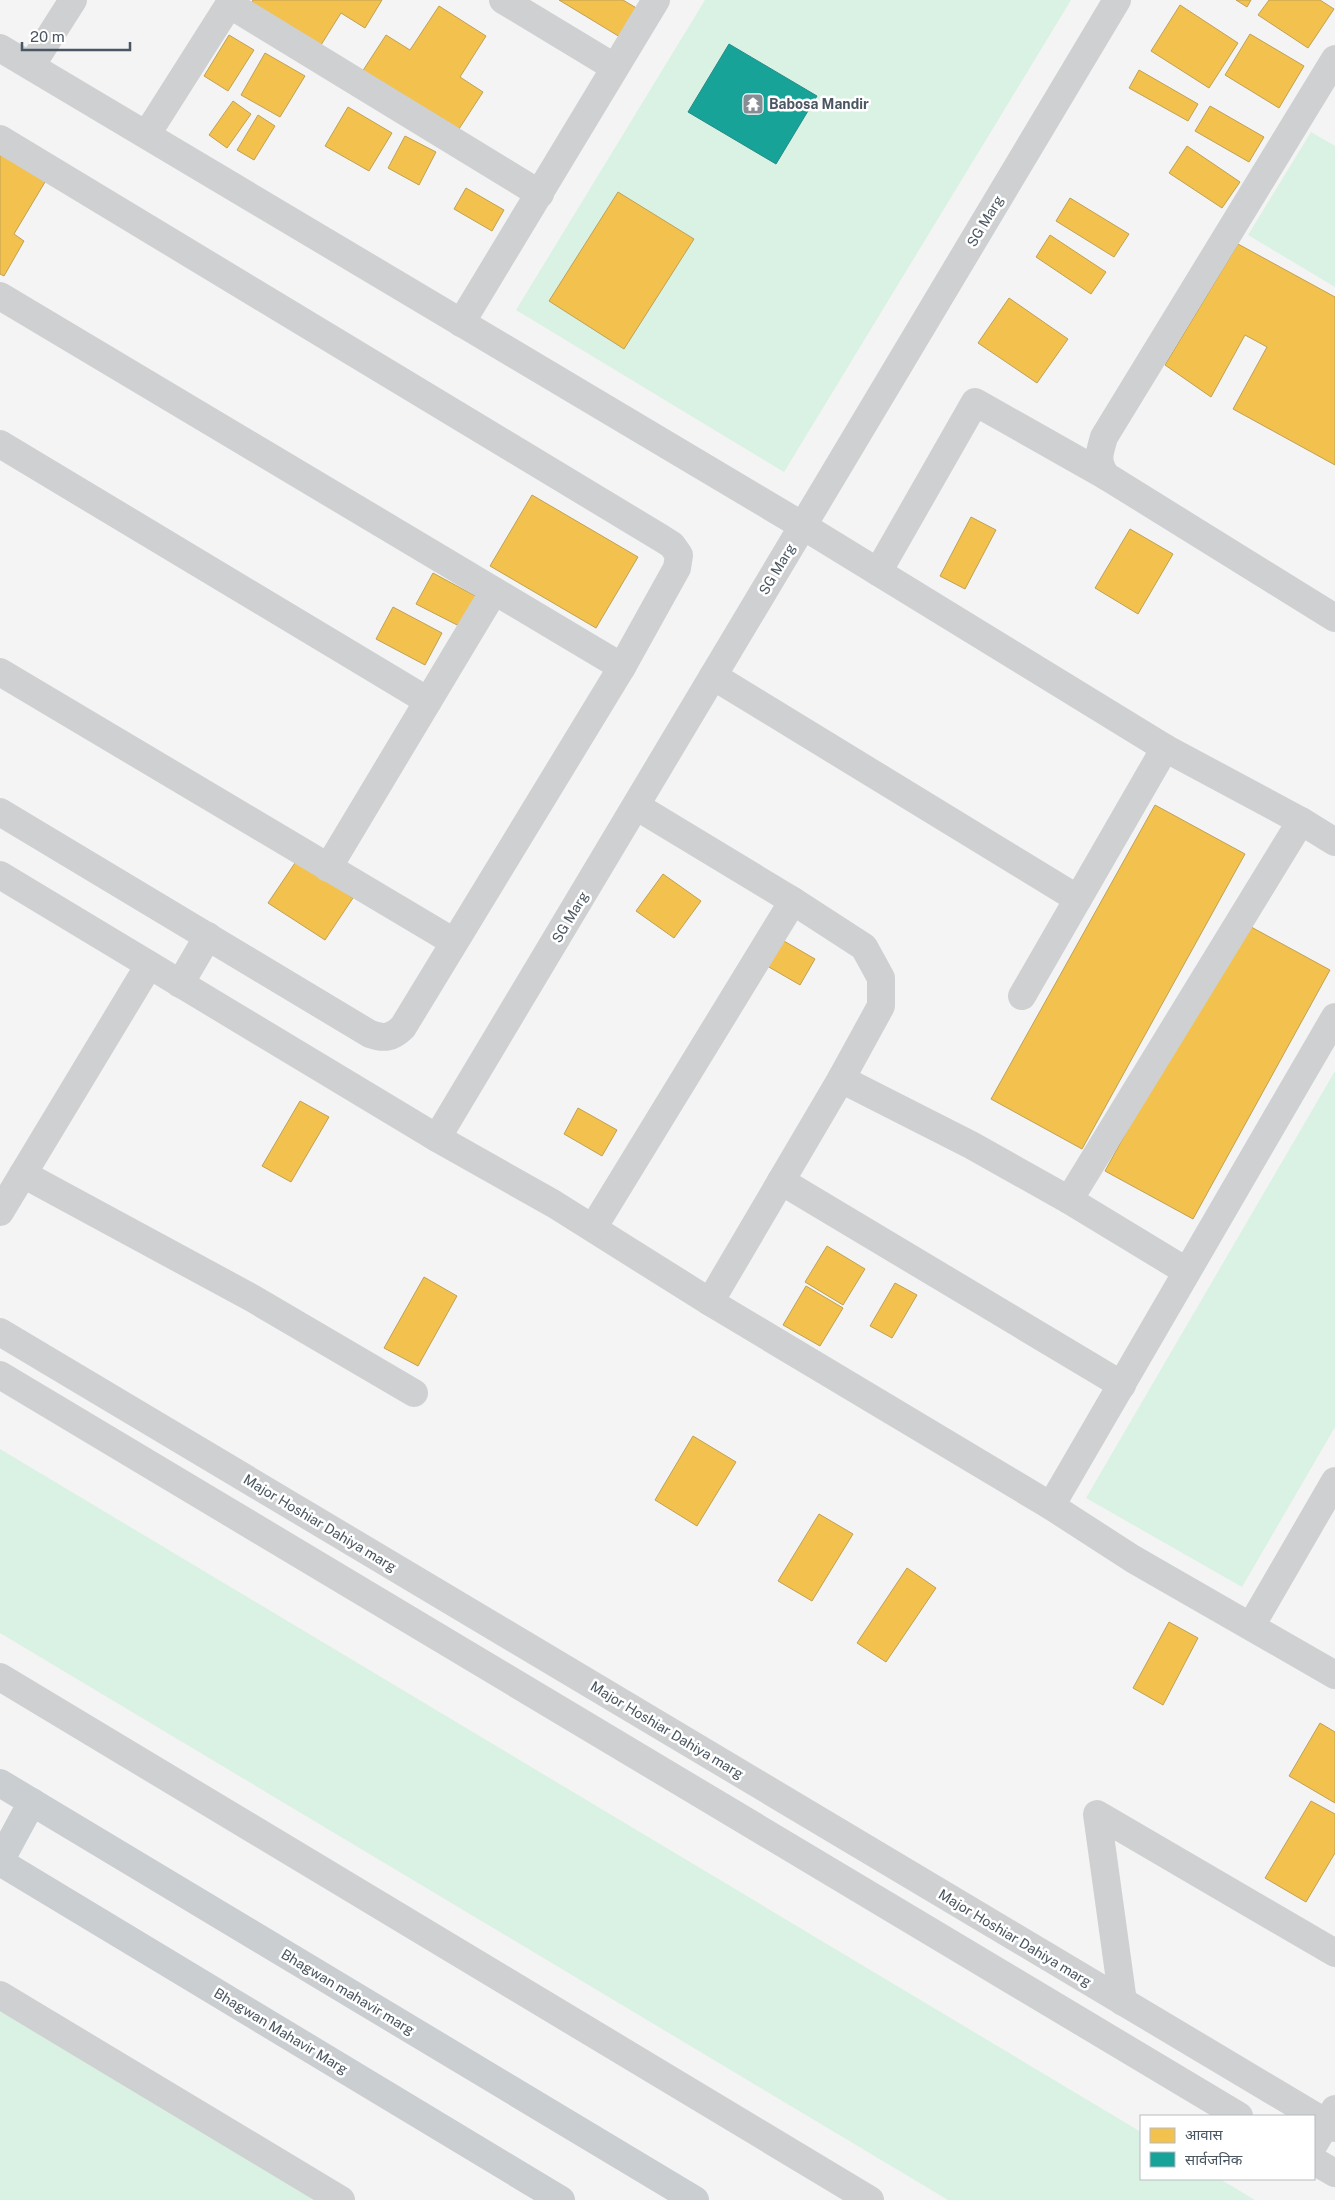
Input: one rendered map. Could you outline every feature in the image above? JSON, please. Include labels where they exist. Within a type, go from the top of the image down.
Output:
[{"type":"main road","name":"Bhagwan mahavir marg","points":[[0,1783],[695,2200]]},
{"type":"main road","points":[[0,1862],[32,1802]]},
{"type":"main road","name":"Bhagwan Mahavir Marg","points":[[0,1862],[561,2200]]},
{"type":"street","points":[[31,66],[72,0]]},
{"type":"street","points":[[461,323],[656,0]]},
{"type":"street","name":"SG Marg","points":[[437,1138],[1117,0]]},
{"type":"street","points":[[506,1],[614,67]]},
{"type":"street","points":[[147,134],[231,2],[540,194]]},
{"type":"street","points":[[0,48],[803,526],[1165,748],[1301,821],[1335,842]]},
{"type":"street","points":[[1106,476],[1099,465],[1099,453],[1104,437],[1335,59]]},
{"type":"street","points":[[0,139],[672,545],[679,555],[677,568],[622,667],[403,1027],[394,1036],[382,1038],[370,1034],[0,812]]},
{"type":"street","points":[[0,296],[622,667]]},
{"type":"street","points":[[878,572],[975,402],[1106,476],[1335,618]]},
{"type":"street","points":[[0,444],[428,701]]},
{"type":"street","points":[[328,868],[494,591]]},
{"type":"street","points":[[0,672],[454,942]]},
{"type":"street","points":[[713,676],[1078,899]]},
{"type":"street","points":[[1022,996],[1165,748]]},
{"type":"street","points":[[636,806],[793,901],[864,947],[881,978],[881,1006],[841,1079],[710,1302]]},
{"type":"street","points":[[1069,1200],[1301,821]]},
{"type":"street","points":[[0,875],[437,1138],[554,1204],[710,1302],[1051,1506],[1133,1559],[1335,1675]]},
{"type":"street","points":[[593,1228],[793,901]]},
{"type":"street","points":[[180,984],[208,936]]},
{"type":"street","points":[[0,1212],[149,965]]},
{"type":"street","points":[[1051,1506],[1335,1017]]},
{"type":"street","points":[[841,1079],[971,1145],[1069,1200],[1186,1271]]},
{"type":"street","points":[[23,1174],[252,1298],[414,1393]]},
{"type":"street","points":[[781,1181],[1122,1385]]},
{"type":"street","name":"Major Hoshiar Dahiya marg","points":[[0,1332],[1310,2115]]},
{"type":"street","points":[[0,1375],[1237,2115]]},
{"type":"street","points":[[1251,1626],[1335,1481]]},
{"type":"street","points":[[0,1678],[870,2200]]},
{"type":"street","points":[[1122,2002],[1097,1814],[1335,1953]]},
{"type":"street","points":[[0,1995],[341,2200]]},
{"type":"street","name":"Major Hoshiar Dahiya marg","points":[[1315,2118],[1328,2126]]},
{"type":"street","points":[[1315,2162],[1335,2173]]},
{"type":"green space","points":[[705,0],[1071,0],[784,472],[516,310]]},
{"type":"green space","points":[[1311,132],[1335,146],[1335,287],[1248,235]]},
{"type":"green space","points":[[1335,1071],[1335,1427],[1242,1587],[1086,1498]]},
{"type":"green space","points":[[0,1449],[1140,2131],[1140,2180],[1222,2180],[1255,2200],[948,2200],[0,1633]]},
{"type":"green space","points":[[0,2011],[316,2200],[0,2200]]},
{"type":"building: आवास","points":[[253,0],[382,0],[365,28],[341,13],[321,45],[251,3]]},
{"type":"building: आवास","points":[[559,0],[623,0],[638,9],[620,37]]},
{"type":"building: आवास","points":[[1236,0],[1251,0],[1247,7]]},
{"type":"building: आवास","points":[[1269,0],[1320,0],[1334,9],[1308,48],[1258,15]]},
{"type":"building: आवास","points":[[1180,5],[1238,43],[1209,88],[1151,51]]},
{"type":"building: आवास","points":[[439,6],[486,36],[460,77],[483,92],[457,132],[362,72],[386,35],[410,50]]},
{"type":"building: आवास","points":[[1250,34],[1304,66],[1279,108],[1225,75]]},
{"type":"building: आवास","points":[[229,35],[254,50],[228,91],[204,76]]},
{"type":"building: आवास","points":[[265,53],[305,76],[280,117],[241,95]]},
{"type":"building: आवास","points":[[1139,70],[1198,104],[1188,121],[1129,88]]},
{"type":"building: आवास","points":[[233,101],[251,114],[227,148],[209,135]]},
{"type":"building: आवास","points":[[1210,106],[1264,137],[1249,162],[1195,131]]},
{"type":"building: आवास","points":[[348,107],[392,133],[369,171],[325,146]]},
{"type":"building: आवास","points":[[258,115],[275,126],[254,160],[237,150]]},
{"type":"building: आवास","points":[[405,136],[436,152],[419,185],[388,168]]},
{"type":"building: आवास","points":[[1187,146],[1240,182],[1222,208],[1169,173]]},
{"type":"building: आवास","points":[[0,149],[48,177],[14,234],[24,241],[4,276],[0,274]]},
{"type":"building: आवास","points":[[466,188],[504,210],[492,231],[454,209]]},
{"type":"building: आवास","points":[[618,192],[694,239],[624,349],[549,301]]},
{"type":"building: आवास","points":[[1070,198],[1129,234],[1114,257],[1056,221]]},
{"type":"building: आवास","points":[[1050,235],[1106,272],[1091,294],[1036,257]]},
{"type":"building: आवास","points":[[1238,244],[1335,297],[1335,465],[1233,409],[1267,347],[1245,335],[1211,397],[1165,365]]},
{"type":"building: आवास","points":[[1009,298],[1068,339],[1037,383],[978,343]]},
{"type":"building: आवास","points":[[532,495],[638,557],[596,628],[490,566]]},
{"type":"building: आवास","points":[[971,517],[996,530],[965,589],[940,576]]},
{"type":"building: आवास","points":[[1130,529],[1173,554],[1138,614],[1095,588]]},
{"type":"building: आवास","points":[[433,573],[481,599],[465,629],[416,604]]},
{"type":"building: आवास","points":[[393,607],[442,633],[425,665],[376,639]]},
{"type":"building: आवास","points":[[1155,805],[1245,854],[1082,1149],[991,1099]]},
{"type":"building: आवास","points":[[297,860],[353,898],[325,940],[268,903]]},
{"type":"building: आवास","points":[[663,874],[701,901],[674,938],[636,911]]},
{"type":"building: आवास","points":[[1242,922],[1330,970],[1193,1219],[1105,1171]]},
{"type":"building: आवास","points":[[777,937],[815,959],[800,985],[762,963]]},
{"type":"building: आवास","points":[[300,1101],[329,1117],[291,1182],[262,1166]]},
{"type":"building: आवास","points":[[578,1108],[617,1130],[602,1156],[564,1134]]},
{"type":"building: आवास","points":[[827,1246],[865,1269],[843,1305],[805,1282]]},
{"type":"building: आवास","points":[[424,1277],[457,1296],[418,1366],[384,1348]]},
{"type":"building: आवास","points":[[895,1283],[917,1295],[892,1338],[870,1326]]},
{"type":"building: आवास","points":[[806,1286],[843,1308],[820,1346],[783,1325]]},
{"type":"building: आवास","points":[[693,1436],[736,1462],[697,1526],[655,1500]]},
{"type":"building: आवास","points":[[819,1514],[853,1534],[812,1601],[778,1581]]},
{"type":"building: आवास","points":[[907,1568],[936,1588],[886,1662],[857,1643]]},
{"type":"building: आवास","points":[[1169,1622],[1198,1638],[1163,1705],[1133,1688]]},
{"type":"building: आवास","points":[[1320,1723],[1335,1732],[1335,1803],[1289,1776]]},
{"type":"building: आवास","points":[[1311,1801],[1335,1814],[1335,1853],[1306,1902],[1265,1878]]},
{"type":"building: सार्वजनिक","name":"Babosa Mandir","points":[[729,44],[817,96],[776,164],[688,112]]},
{"type":"place","name":"Babosa Mandir","points":[[753,104]]}]
